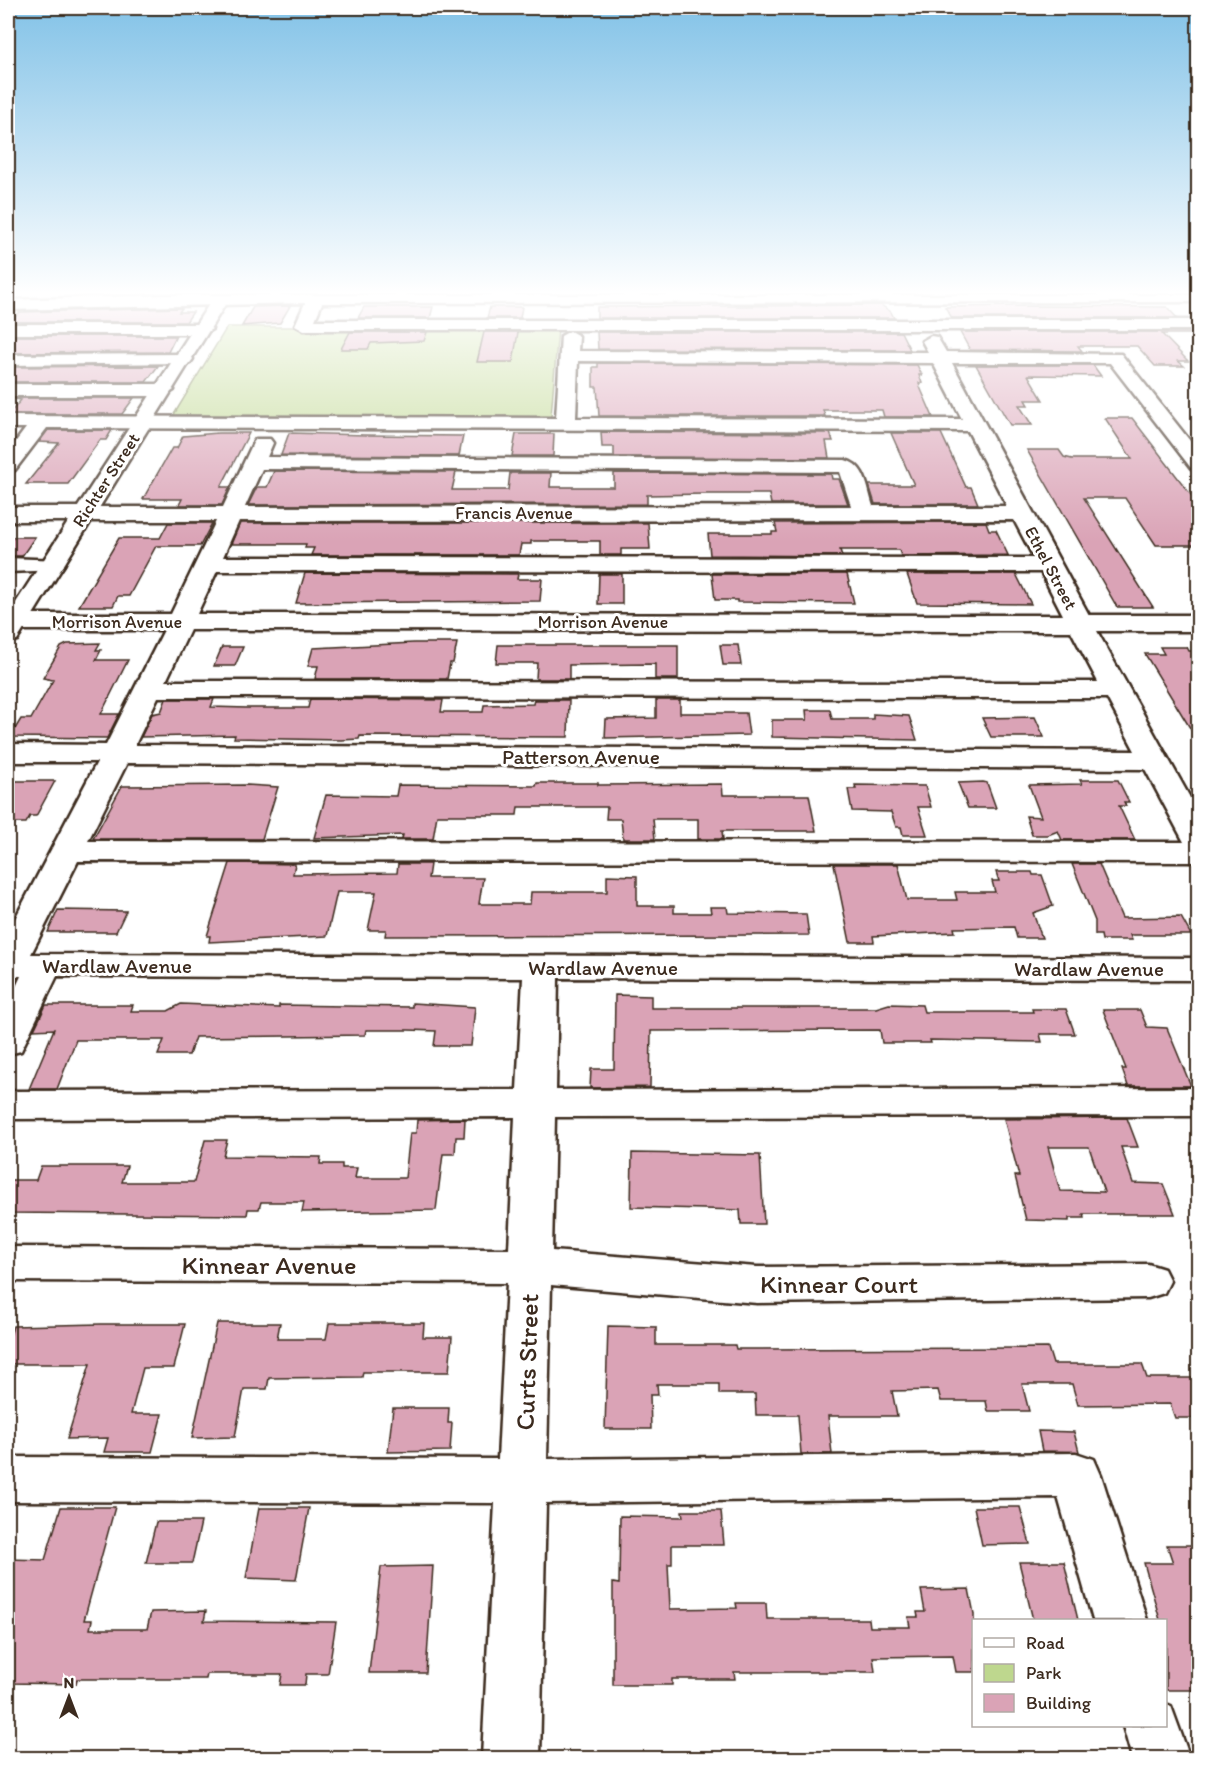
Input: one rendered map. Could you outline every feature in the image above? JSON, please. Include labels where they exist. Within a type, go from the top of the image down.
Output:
[{"type":"street","name":"Richter Street","points":[[10,626],[52,565],[172,377]]},
{"type":"street","points":[[566,422],[568,377]]},
{"type":"street","name":"Ethel Street","points":[[950,377],[1080,623],[1198,839]]},
{"type":"street","points":[[1130,377],[1198,464]]},
{"type":"street","points":[[8,390],[164,390]]},
{"type":"street","points":[[8,422],[975,424]]},
{"type":"street","points":[[9,463],[41,422]]},
{"type":"street","points":[[8,964],[68,851],[149,689],[272,422]]},
{"type":"street","points":[[254,464],[845,466],[851,470],[864,513]]},
{"type":"street","name":"Francis Avenue","points":[[8,514],[1021,513]]},
{"type":"street","points":[[206,564],[1049,565]]},
{"type":"street","points":[[8,565],[52,565]]},
{"type":"street","name":"Morrison Avenue","points":[[10,626],[179,622],[1198,623]]},
{"type":"street","points":[[149,689],[1116,690]]},
{"type":"street","name":"Patterson Avenue","points":[[8,753],[1155,760]]},
{"type":"street","points":[[68,851],[1198,852]]},
{"type":"street","name":"Wardlaw Avenue","points":[[8,964],[1198,969]]},
{"type":"street","points":[[8,1042],[44,965]]},
{"type":"street","name":"Curts Street","points":[[511,1758],[538,1103],[541,966]]},
{"type":"street","points":[[8,1105],[1198,1102]]},
{"type":"street","name":"Kinnear Avenue","points":[[8,1264],[531,1266]]},
{"type":"street","name":"Kinnear Court","points":[[531,1266],[757,1285],[1148,1281]]},
{"type":"street","points":[[8,1479],[522,1481],[1076,1475],[1120,1619]]},
{"type":"street","points":[[1152,1727],[1161,1758]]},
{"type":"green space","points":[[196,377],[554,377],[551,417],[173,416]]},
{"type":"building","points":[[8,377],[149,377],[146,382],[8,382]]},
{"type":"building","points":[[593,377],[920,377],[922,383],[919,383],[920,387],[933,417],[884,417],[882,410],[823,410],[825,416],[599,416],[597,387],[593,387]]},
{"type":"building","points":[[983,377],[1029,377],[1043,400],[1025,400],[1028,405],[1019,405],[1032,425],[1010,425]]},
{"type":"building","points":[[8,398],[134,398],[122,414],[9,414],[21,400]]},
{"type":"building","points":[[1105,418],[1132,418],[1198,504],[1198,545],[1156,545],[1125,498],[1084,498],[1153,607],[1117,607],[1027,450],[1059,450],[1064,457],[1072,459],[1132,459]]},
{"type":"building","points":[[48,430],[112,430],[106,440],[100,440],[68,484],[26,484],[59,443],[39,442]]},
{"type":"building","points":[[601,432],[830,433],[833,441],[826,441],[829,458],[614,457],[614,447],[602,447]]},
{"type":"building","points":[[249,433],[221,487],[230,487],[222,505],[179,505],[182,499],[143,499],[172,448],[177,448],[183,436]]},
{"type":"building","points":[[289,433],[463,436],[459,456],[281,455]]},
{"type":"building","points":[[891,433],[941,433],[966,487],[971,487],[978,504],[875,504],[869,485],[914,485]]},
{"type":"building","points":[[516,434],[554,434],[553,456],[512,456]]},
{"type":"building","points":[[274,471],[456,472],[452,490],[508,490],[510,473],[551,473],[550,487],[614,487],[614,473],[831,474],[832,479],[839,479],[848,504],[771,504],[769,494],[706,494],[647,495],[647,504],[248,505],[257,487],[267,487]]},
{"type":"building","points":[[986,522],[989,530],[996,530],[1008,555],[901,556],[899,550],[840,550],[842,556],[710,555],[708,534],[772,534],[772,532],[777,532],[775,523]]},
{"type":"building","points":[[168,523],[212,523],[200,546],[156,546],[129,596],[118,596],[113,606],[79,606],[119,538],[160,538]]},
{"type":"building","points":[[240,523],[648,523],[650,549],[621,549],[621,555],[600,555],[600,541],[531,541],[531,544],[521,544],[519,555],[311,555],[314,548],[305,548],[306,544],[231,544]]},
{"type":"building","points":[[13,537],[35,537],[22,556],[8,556],[8,545]]},
{"type":"building","points":[[305,573],[518,574],[517,579],[542,579],[540,601],[296,603]]},
{"type":"building","points":[[599,574],[622,574],[622,604],[598,604]]},
{"type":"building","points":[[712,574],[847,574],[854,603],[715,600]]},
{"type":"building","points":[[907,574],[1016,574],[1031,604],[917,603]]},
{"type":"building","points":[[100,643],[96,650],[101,650],[96,660],[128,660],[101,714],[119,714],[107,738],[10,737],[21,719],[31,719],[53,680],[43,678],[61,647],[67,644]]},
{"type":"building","points":[[457,643],[447,679],[315,679],[318,666],[308,666],[313,648]]},
{"type":"building","points":[[498,645],[678,645],[678,679],[655,679],[655,664],[569,665],[569,679],[536,679],[537,663],[496,663]]},
{"type":"building","points":[[720,645],[738,645],[741,665],[723,665]]},
{"type":"building","points":[[222,647],[243,647],[235,666],[214,666]]},
{"type":"building","points":[[1160,647],[1187,647],[1189,651],[1198,651],[1198,741],[1145,654],[1164,654]]},
{"type":"building","points":[[166,699],[214,699],[211,707],[247,708],[308,708],[310,699],[443,700],[441,712],[483,712],[484,705],[533,704],[534,700],[569,700],[568,737],[360,736],[359,739],[341,740],[234,738],[235,735],[141,737],[152,714],[161,712]]},
{"type":"building","points":[[656,700],[680,700],[680,713],[746,713],[749,735],[605,738],[606,719],[656,718]]},
{"type":"building","points":[[806,710],[830,710],[832,719],[873,719],[873,714],[909,716],[917,740],[772,737],[772,720],[807,720]]},
{"type":"building","points":[[1035,717],[1044,737],[991,737],[982,718]]},
{"type":"building","points":[[1080,780],[1118,780],[1129,802],[1124,802],[1126,806],[1119,806],[1135,840],[1062,840],[1058,831],[1048,835],[1032,835],[1026,816],[1041,817],[1029,785],[1082,784]]},
{"type":"building","points":[[8,781],[55,781],[36,816],[30,816],[26,823],[8,823]]},
{"type":"building","points":[[537,783],[722,784],[723,795],[809,795],[816,831],[722,831],[723,839],[698,839],[698,819],[653,819],[655,839],[623,839],[621,819],[606,819],[607,807],[518,807],[517,815],[437,815],[433,839],[402,839],[403,835],[314,838],[326,795],[396,796],[398,785],[536,786]]},
{"type":"building","points":[[958,783],[987,783],[996,808],[968,808]]},
{"type":"building","points":[[247,785],[278,787],[262,839],[93,839],[122,786]]},
{"type":"building","points":[[855,785],[925,786],[931,807],[918,807],[927,835],[903,835],[901,827],[896,827],[891,812],[852,811],[848,789],[856,789]]},
{"type":"building","points":[[230,863],[295,864],[293,874],[397,873],[398,864],[430,864],[428,878],[483,878],[479,904],[530,904],[531,892],[607,892],[607,875],[637,876],[637,906],[674,906],[674,913],[711,913],[710,907],[727,907],[728,913],[806,914],[809,935],[385,936],[386,930],[368,930],[376,892],[337,892],[327,936],[209,942],[210,936],[207,936]]},
{"type":"building","points":[[834,864],[898,864],[907,900],[957,900],[955,892],[995,892],[992,881],[999,881],[996,872],[1032,872],[1033,875],[1042,875],[1053,906],[1033,913],[1042,938],[1017,938],[1014,927],[954,928],[955,932],[873,936],[874,942],[850,942]]},
{"type":"building","points":[[1072,864],[1099,864],[1122,918],[1181,917],[1191,935],[1130,935],[1132,940],[1102,940],[1101,935],[1095,935],[1095,921]]},
{"type":"building","points":[[58,910],[126,911],[116,932],[48,932]]},
{"type":"building","points":[[615,995],[651,996],[651,1008],[876,1008],[889,1004],[922,1005],[924,1012],[1033,1012],[1032,1009],[1066,1009],[1075,1034],[1040,1034],[1042,1042],[930,1040],[931,1043],[882,1043],[880,1030],[651,1031],[650,1087],[590,1088],[591,1069],[614,1069]]},
{"type":"building","points":[[412,1003],[475,1007],[471,1046],[434,1046],[436,1031],[408,1030],[366,1030],[365,1035],[195,1037],[189,1055],[158,1055],[164,1040],[76,1040],[57,1089],[29,1089],[54,1029],[34,1030],[46,1005],[133,1005],[131,1011],[168,1011],[181,1004],[279,1008],[279,1005],[412,1007]]},
{"type":"building","points":[[1103,1010],[1140,1010],[1147,1027],[1167,1028],[1191,1086],[1128,1086],[1122,1069],[1126,1069]]},
{"type":"building","points":[[1127,1118],[1138,1147],[1121,1147],[1133,1183],[1163,1184],[1175,1214],[1083,1214],[1084,1218],[1069,1218],[1069,1221],[1026,1220],[1015,1176],[1019,1176],[1004,1119]],"holes":[[[1048,1147],[1089,1147],[1104,1192],[1060,1191]]]},
{"type":"building","points":[[465,1119],[464,1137],[456,1137],[455,1154],[443,1154],[436,1210],[302,1212],[304,1202],[261,1202],[259,1209],[248,1209],[247,1215],[8,1213],[8,1180],[36,1180],[41,1166],[127,1166],[122,1182],[194,1182],[205,1140],[227,1140],[223,1156],[321,1157],[320,1164],[342,1164],[342,1168],[357,1168],[355,1178],[405,1178],[410,1133],[416,1133],[417,1120]]},
{"type":"building","points":[[632,1153],[760,1155],[764,1224],[741,1224],[740,1210],[631,1207]]},
{"type":"building","points":[[217,1323],[280,1323],[277,1339],[326,1339],[329,1323],[424,1323],[423,1337],[452,1337],[449,1372],[363,1372],[362,1377],[269,1378],[267,1389],[244,1389],[235,1437],[192,1438]]},
{"type":"building","points":[[185,1324],[174,1368],[143,1368],[131,1414],[162,1414],[152,1452],[104,1452],[108,1438],[67,1439],[90,1364],[8,1364],[8,1343],[13,1326]]},
{"type":"building","points":[[608,1326],[656,1327],[656,1345],[735,1345],[736,1349],[1048,1348],[1053,1364],[1142,1364],[1147,1378],[1198,1378],[1198,1418],[1175,1418],[1170,1404],[1078,1405],[1072,1384],[1022,1384],[1029,1411],[988,1411],[986,1401],[941,1401],[938,1390],[892,1391],[897,1416],[828,1416],[832,1454],[801,1454],[798,1415],[756,1415],[755,1394],[719,1394],[719,1384],[657,1384],[658,1395],[650,1395],[651,1429],[605,1429]]},
{"type":"building","points":[[393,1408],[449,1408],[448,1423],[452,1423],[450,1451],[388,1452]]},
{"type":"building","points":[[1038,1431],[1074,1432],[1079,1452],[1042,1451]]},
{"type":"building","points":[[61,1507],[115,1507],[84,1620],[92,1620],[90,1629],[147,1629],[151,1612],[206,1611],[204,1621],[336,1622],[328,1674],[306,1674],[305,1685],[280,1685],[282,1674],[207,1674],[206,1679],[77,1679],[76,1684],[8,1683],[8,1559],[45,1560]]},
{"type":"building","points":[[974,1507],[1020,1507],[1030,1544],[982,1545]]},
{"type":"building","points":[[259,1508],[309,1508],[296,1580],[246,1578]]},
{"type":"building","points":[[682,1511],[721,1511],[724,1545],[672,1545],[672,1564],[668,1564],[670,1609],[737,1608],[736,1603],[766,1603],[767,1619],[869,1619],[870,1627],[910,1627],[908,1617],[918,1617],[917,1612],[925,1612],[921,1590],[969,1589],[974,1614],[974,1619],[972,1619],[972,1672],[956,1672],[953,1656],[873,1657],[875,1672],[734,1672],[735,1679],[672,1679],[672,1685],[613,1685],[613,1583],[619,1584],[620,1516],[683,1517]]},
{"type":"building","points":[[156,1522],[201,1522],[192,1563],[146,1563]]},
{"type":"building","points":[[1167,1545],[1191,1545],[1198,1567],[1198,1690],[1167,1690],[1167,1619],[1160,1619],[1144,1563],[1173,1563]]},
{"type":"building","points":[[1019,1562],[1064,1562],[1078,1619],[1033,1619]]},
{"type":"building","points":[[433,1566],[426,1673],[369,1673],[381,1567]]}]
